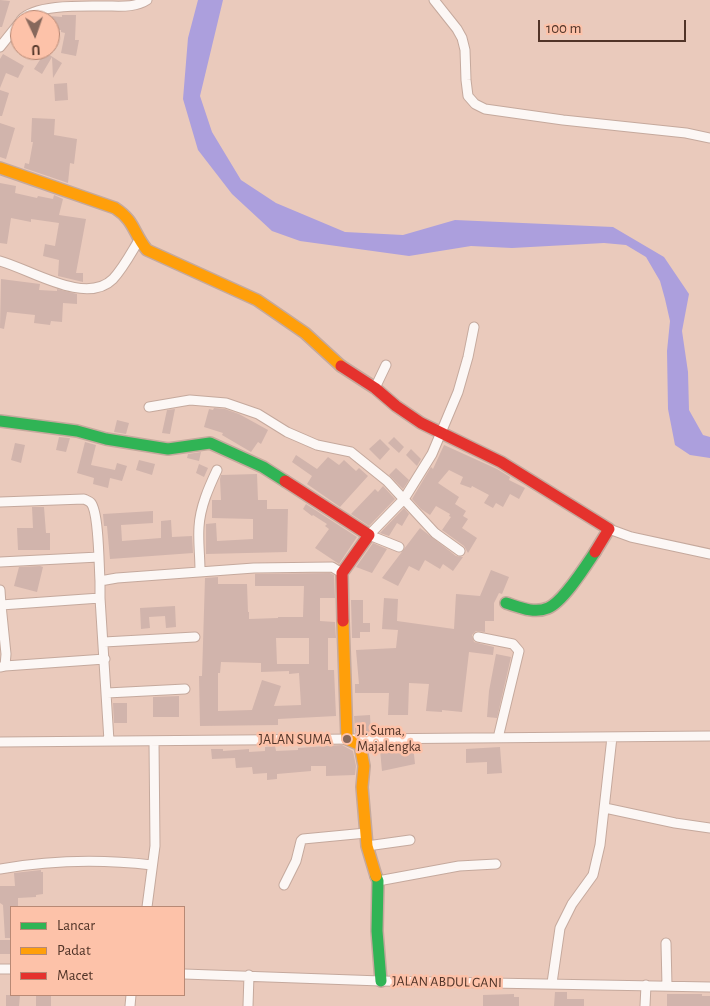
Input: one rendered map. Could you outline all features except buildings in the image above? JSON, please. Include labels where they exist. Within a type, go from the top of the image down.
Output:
[{"type":"street","points":[[40,10],[46,8],[132,6],[147,0]]},
{"type":"street","points":[[434,0],[458,29],[462,38],[465,50],[468,96],[475,104],[486,109],[529,116],[686,133],[710,138]]},
{"type":"street","points":[[0,47],[10,35]]},
{"type":"street","points":[[0,168],[115,208],[126,215],[132,223],[139,240],[147,250],[257,300],[305,333],[344,368],[375,388],[396,406],[421,423],[501,462],[609,530],[631,537],[710,554]]},
{"type":"street","points":[[0,261],[13,264],[45,279],[76,288],[100,288],[112,280],[139,240]]},
{"type":"street","points":[[381,981],[377,930],[378,881],[367,846],[362,787],[364,766],[360,745],[347,739],[342,573],[370,536],[404,499],[432,454],[458,392],[474,327]]},
{"type":"street","points":[[375,388],[386,365]]},
{"type":"street","points":[[149,407],[190,400],[226,403],[258,414],[287,432],[317,445],[351,452],[387,481],[435,533],[460,551]]},
{"type":"street","points":[[0,421],[77,431],[106,439],[168,449],[210,443],[263,468],[370,536],[399,547]]},
{"type":"street","points":[[200,571],[199,537],[201,516],[210,485],[217,470]]},
{"type":"street","points":[[0,502],[84,498],[94,508],[99,557],[109,741]]},
{"type":"street","points":[[506,603],[526,610],[551,607],[558,602],[578,576],[609,530]]},
{"type":"street","points":[[0,562],[99,557]]},
{"type":"street","points":[[100,581],[117,578],[254,568],[332,567],[342,573]]},
{"type":"street","points":[[0,590],[6,654],[3,667],[105,659]]},
{"type":"street","points":[[1,605],[100,598]]},
{"type":"street","points":[[104,642],[195,637]]},
{"type":"street","points":[[478,637],[513,644],[518,651],[498,738]]},
{"type":"street","points":[[107,693],[184,689]]},
{"type":"street","name":"JALAN SUMA","points":[[0,742],[710,736]]},
{"type":"street","points":[[552,983],[560,928],[572,904],[593,875],[600,845],[612,737]]},
{"type":"street","points":[[148,906],[155,846],[154,741]]},
{"type":"street","points":[[605,808],[710,828]]},
{"type":"street","points":[[284,885],[296,861],[303,839],[366,833]]},
{"type":"street","points":[[367,846],[410,840]]},
{"type":"street","points":[[0,869],[80,860],[118,861],[152,865]]},
{"type":"street","points":[[378,881],[459,866],[496,864]]},
{"type":"street","points":[[666,943],[667,986]]},
{"type":"street","name":"JALAN ABDUL GANI","points":[[185,974],[381,981],[710,987]]},
{"type":"street","points":[[248,1006],[249,976]]},
{"type":"street","points":[[644,1006],[646,986]]},
{"type":"shaded area","points":[[198,0],[223,0],[200,96],[212,132],[241,180],[276,203],[345,232],[403,235],[455,220],[613,227],[664,257],[689,294],[682,331],[688,372],[689,410],[703,435],[710,437],[710,458],[690,455],[675,445],[668,409],[667,351],[670,321],[665,299],[660,281],[646,257],[626,245],[604,243],[512,248],[471,246],[409,256],[300,241],[272,231],[232,194],[198,150],[183,99],[188,38]]},
{"type":"traffic: fast","points":[[0,421],[77,431],[106,439],[168,449],[210,443],[263,467],[285,481]]},
{"type":"traffic: fast","points":[[506,603],[532,610],[548,608],[567,592],[595,552]]},
{"type":"traffic: fast","points":[[376,876],[378,881],[377,931],[381,981]]},
{"type":"traffic: slow","points":[[0,168],[115,208],[130,223],[147,250],[257,300],[305,333],[341,366]]},
{"type":"traffic: slow","points":[[343,621],[347,739],[360,745],[364,766],[362,787],[367,846],[376,876]]},
{"type":"traffic: jam","points":[[341,366],[375,388],[396,406],[421,423],[501,462],[609,529],[595,552]]},
{"type":"traffic: jam","points":[[285,481],[369,535],[342,573],[343,621]]},
{"type":"place","name":"Jl. Suma, Majalengka","points":[[347,739]]}]
